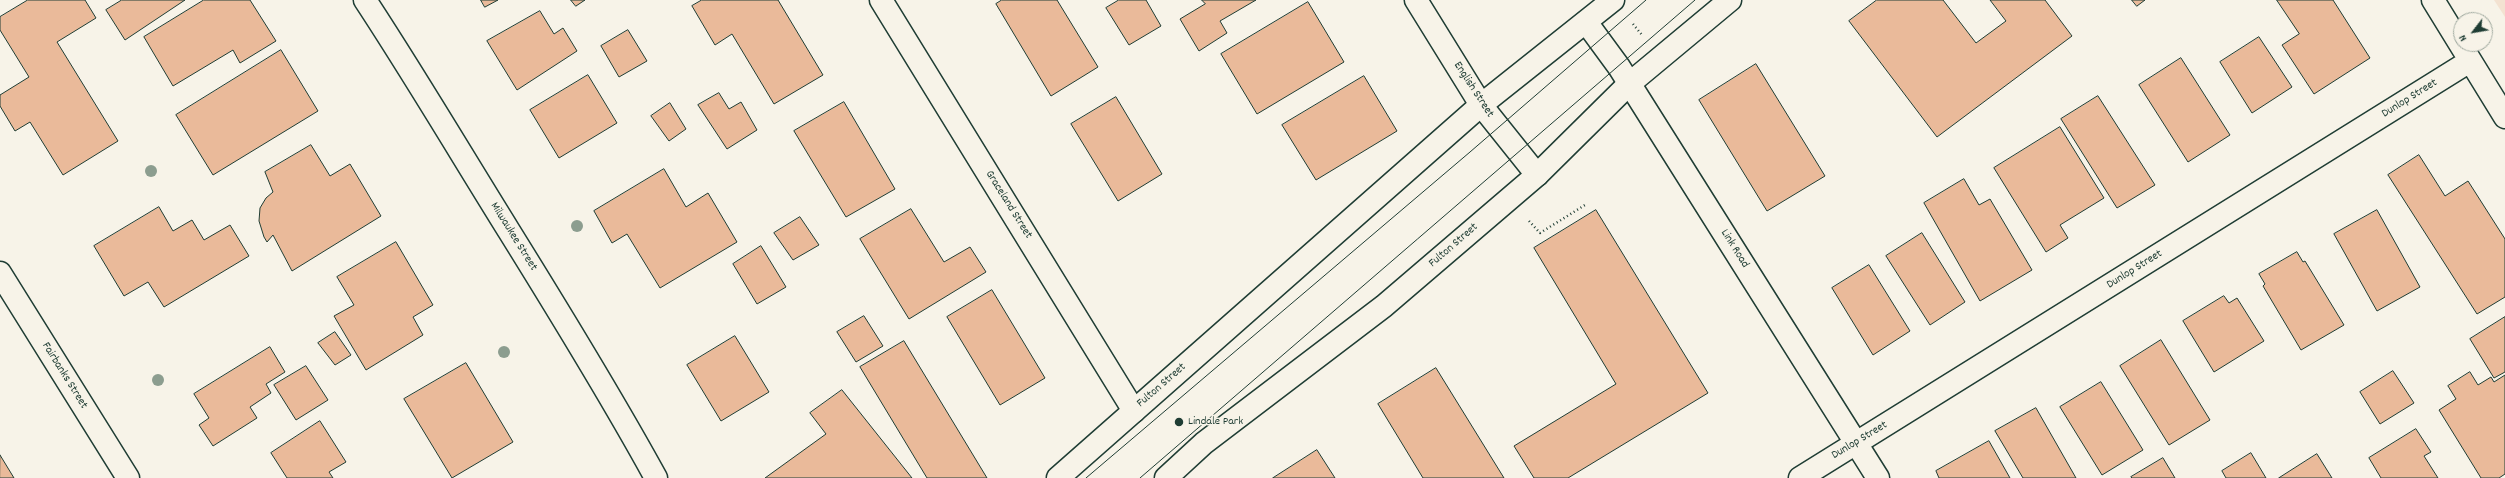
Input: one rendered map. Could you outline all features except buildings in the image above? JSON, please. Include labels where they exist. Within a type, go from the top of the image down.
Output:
[{"type":"street","name":"Milwaukee Street","points":[[365,0],[415,77],[566,324],[622,416],[656,478]]},
{"type":"street","name":"Graceland Street","points":[[881,0],[1134,411]]},
{"type":"street","name":"English Street","points":[[1416,0],[1481,105],[1537,175]]},
{"type":"street","name":"Fulton Street","points":[[1058,478],[1481,105],[1613,0]]},
{"type":"street","name":"Fulton Street","points":[[1166,478],[1204,443],[1384,306],[1537,175],[1629,84],[1730,0]]},
{"type":"street","points":[[2433,0],[2505,117]]},
{"type":"street","name":"Link Road","points":[[1586,22],[1629,84],[1878,478]]},
{"type":"street","name":"Dunlop Street","points":[[1800,478],[2470,61]]},
{"type":"street","name":"Fairbanks Street","points":[[0,273],[128,478]]},
{"type":"path","points":[[1633,24],[1644,38]]},
{"type":"path","points":[[1525,216],[1540,234],[1585,205]]},
{"type":"shaded area","points":[[2494,0],[2505,0],[2505,17]]},
{"type":"tram line","points":[[1086,478],[1470,152],[1646,0]]},
{"type":"tram line","points":[[1140,478],[1695,0]]},
{"type":"place","name":"Lindale Park","points":[[1179,422]]}]
